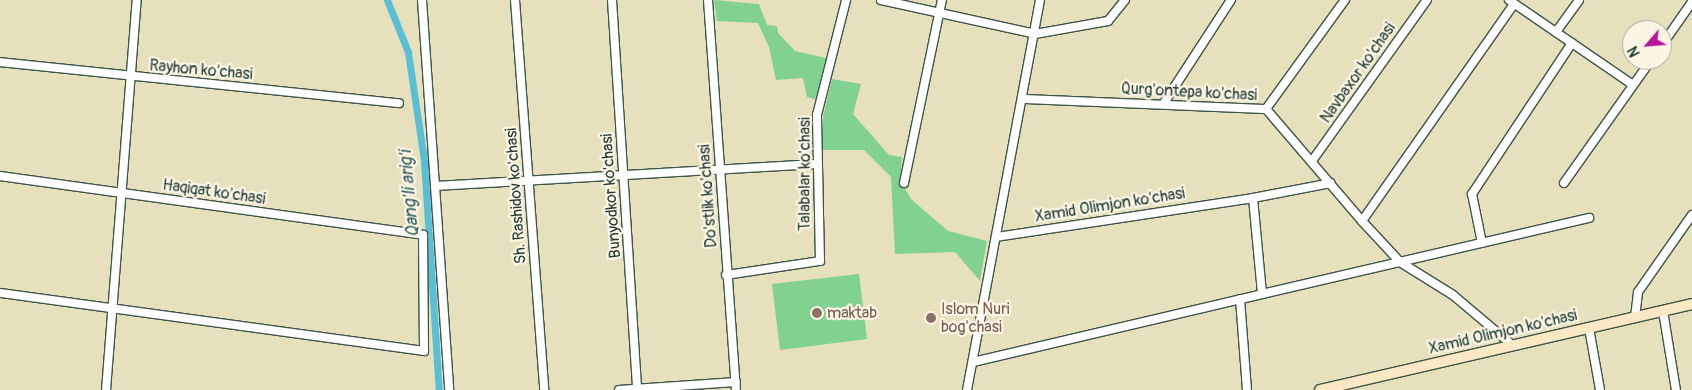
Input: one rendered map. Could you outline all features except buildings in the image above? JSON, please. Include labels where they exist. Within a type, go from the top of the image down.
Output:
[{"type":"main road","name":"Xamid Olimjon ko'chasi","points":[[1320,390],[1511,344],[1692,304]]},
{"type":"street","points":[[106,390],[138,0]]},
{"type":"street","points":[[422,0],[448,390]]},
{"type":"street","name":"Sh. Rashidov ko'chasi","points":[[515,0],[544,390]]},
{"type":"street","name":"Bunyodkor ko'chasi","points":[[612,0],[637,389]]},
{"type":"street","name":"Do'stlik ko'chasi","points":[[708,0],[726,275],[736,386]]},
{"type":"street","name":"Talabalar ko'chasi","points":[[726,275],[820,261],[816,164],[817,116],[846,0]]},
{"type":"street","points":[[881,0],[1035,34],[1108,21],[1125,0]]},
{"type":"street","points":[[904,183],[941,14],[942,0]]},
{"type":"street","points":[[967,390],[1023,99],[1040,0]]},
{"type":"street","points":[[1164,103],[1231,0]]},
{"type":"street","points":[[1266,109],[1345,0]]},
{"type":"street","name":"Navbaxor ko'chasi","points":[[1312,162],[1427,0]]},
{"type":"street","points":[[1556,32],[1578,0]]},
{"type":"street","points":[[1362,221],[1511,2],[1633,85]]},
{"type":"street","points":[[1672,31],[1692,2]]},
{"type":"street","points":[[1482,243],[1472,194],[1572,43]]},
{"type":"street","name":"Rayhon ko'chasi","points":[[0,62],[132,78],[399,103]]},
{"type":"street","points":[[1564,183],[1644,70]]},
{"type":"street","name":"Qurg'ontepa ko'chasi","points":[[1023,99],[1164,103],[1266,109],[1362,221],[1400,262],[1453,295],[1511,344]]},
{"type":"street","points":[[435,186],[720,168],[816,164]]},
{"type":"street","name":"Haqiqat ko'chasi","points":[[0,176],[424,235],[424,352],[113,308]]},
{"type":"street","name":"Xamid Olimjon ko'chasi","points":[[996,237],[1253,198],[1331,183]]},
{"type":"street","points":[[1253,198],[1262,294]]},
{"type":"street","points":[[1635,318],[1638,292],[1692,215]]},
{"type":"street","points":[[973,362],[1589,218]]},
{"type":"street","points":[[0,293],[113,308]]},
{"type":"street","points":[[1240,299],[1247,390]]},
{"type":"street","points":[[1663,311],[1676,390]]},
{"type":"street","points":[[1589,328],[1600,390]]},
{"type":"street","points":[[619,390],[736,386]]},
{"type":"green space","points":[[714,0],[759,4],[767,25],[777,26],[778,33],[795,51],[830,59],[817,100],[807,97],[803,78],[776,80],[769,47],[758,23],[717,21]]},
{"type":"green space","points":[[832,79],[861,84],[853,114],[889,155],[902,157],[900,180],[911,199],[948,231],[987,241],[980,281],[955,252],[895,254],[891,177],[864,150],[822,150],[823,117]]},
{"type":"green space","points":[[859,274],[867,339],[780,350],[772,284]]},
{"type":"waterway","name":"Qang'li arig'i","points":[[387,0],[408,52],[424,161],[439,390]]},
{"type":"place","name":"maktab","points":[[817,313]]},
{"type":"place","name":"Islom Nuri bog'chasi","points":[[931,318]]}]
